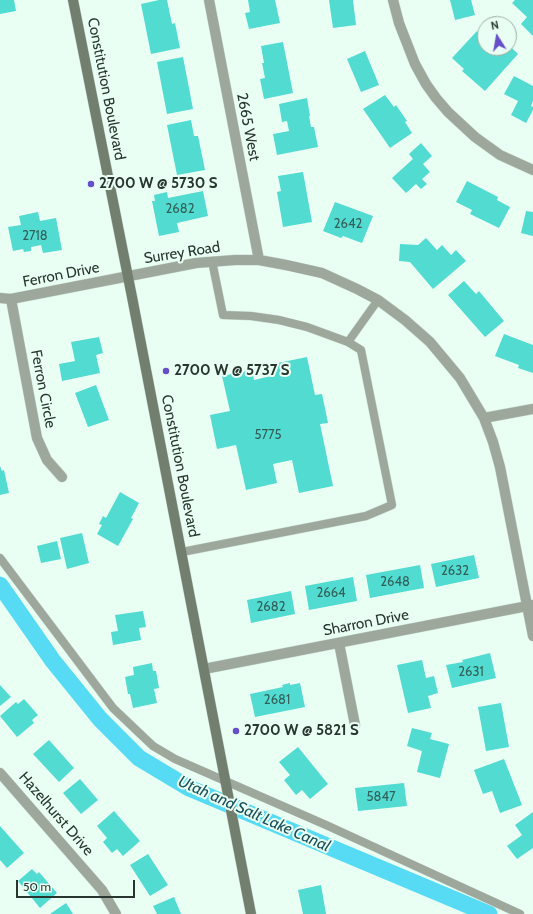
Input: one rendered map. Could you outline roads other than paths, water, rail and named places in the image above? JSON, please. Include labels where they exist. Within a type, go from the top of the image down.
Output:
[{"type":"main road","name":"Constitution Boulevard","points":[[73,0],[182,552],[251,914]]},
{"type":"street","name":"2665 West","points":[[209,0],[258,260]]},
{"type":"street","points":[[394,0],[399,23],[415,64],[436,98],[448,112],[475,137],[500,154],[533,170]]},
{"type":"street","name":"Surrey Road","points":[[128,277],[212,261],[258,260],[286,265],[322,273],[357,288],[378,300],[405,320],[430,342],[460,378],[484,418],[493,442],[500,467],[530,606],[533,636]]},
{"type":"street","name":"Ferron Drive","points":[[0,298],[11,300],[128,277]]},
{"type":"street","name":"Ferron Circle","points":[[11,300],[37,438],[47,460],[62,477]]},
{"type":"street","points":[[484,418],[533,408]]},
{"type":"street","name":"Sharron Drive","points":[[204,669],[530,606]]},
{"type":"street","points":[[339,643],[355,726]]},
{"type":"street","name":"Hazelhurst Drive","points":[[0,773],[102,890],[116,914]]},
{"type":"lane","points":[[182,552],[366,516],[392,505],[361,350],[348,342],[307,327],[279,320],[251,316],[223,315],[212,261]]},
{"type":"lane","points":[[348,342],[378,300]]},
{"type":"lane","points":[[0,558],[113,708],[153,746],[175,759],[225,780],[520,914]]},
{"type":"waterway","name":"Utah and Salt Lake Canal","points":[[0,585],[53,661],[100,719],[139,758],[189,788],[489,914]]},
{"type":"place","name":"2700 W @ 5730 S","points":[[91,184]]},
{"type":"place","name":"2700 W @ 5737 S","points":[[166,371]]},
{"type":"place","name":"2700 W @ 5821 S","points":[[236,731]]}]
